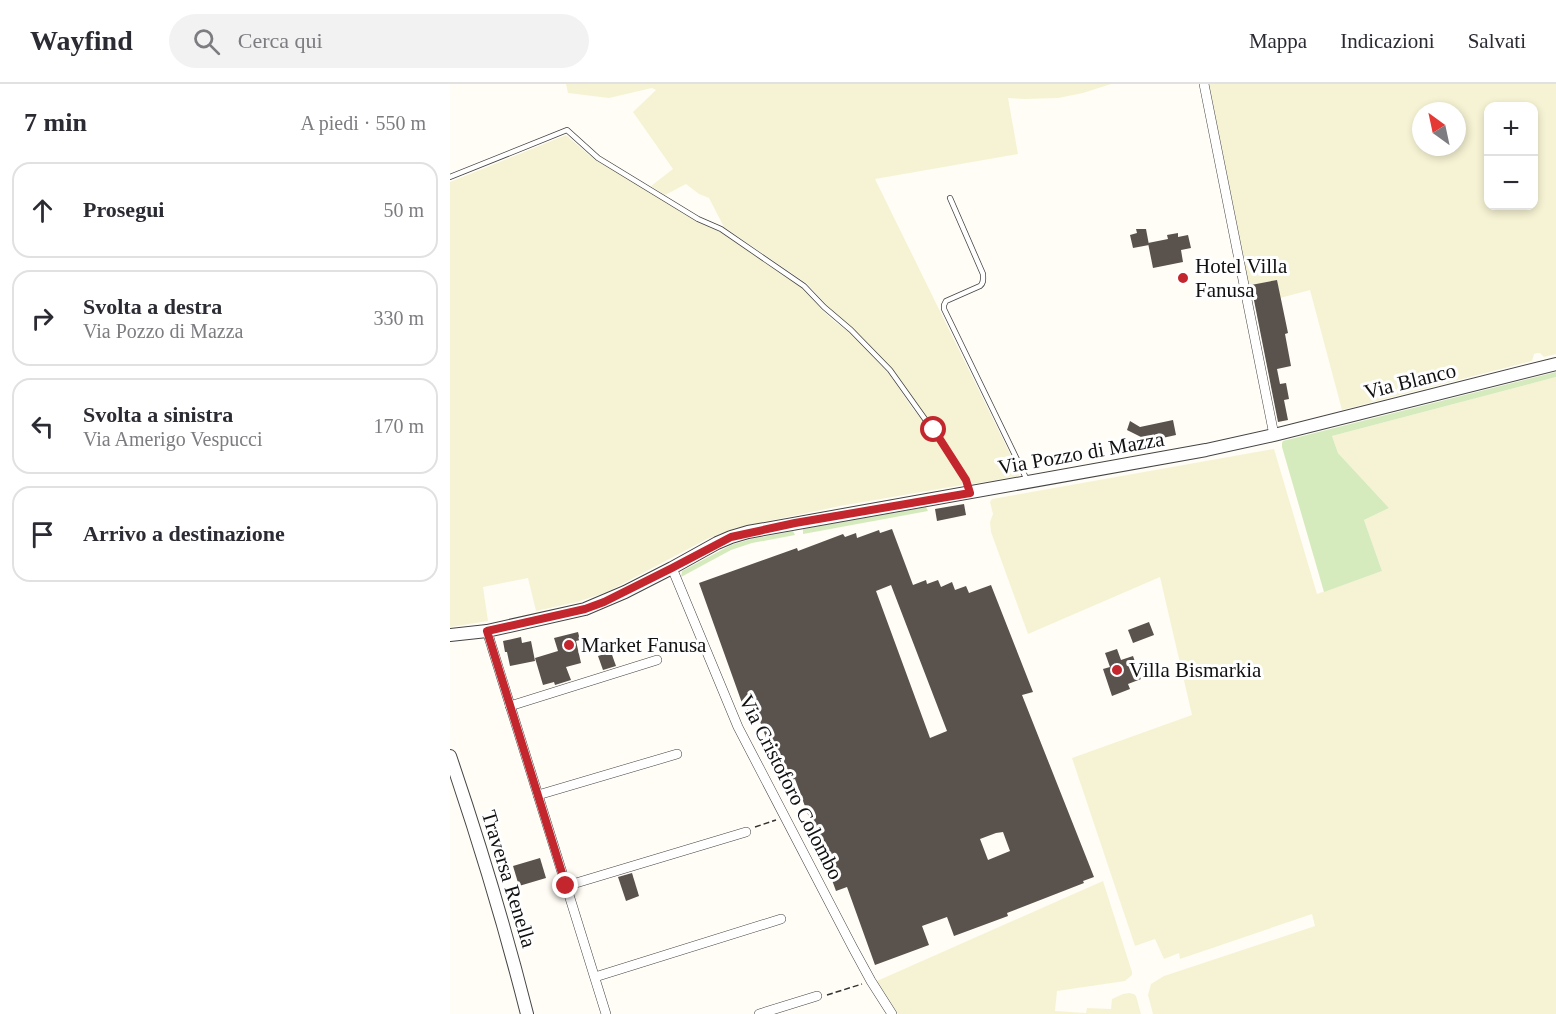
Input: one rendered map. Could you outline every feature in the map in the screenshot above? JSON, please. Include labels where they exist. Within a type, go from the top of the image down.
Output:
[{"type":"street","points":[[1204,84],[1274,435]]},
{"type":"street","name":"Via Blanco","points":[[1274,435],[1556,364]]},
{"type":"street","name":"Via Pozzo di Mazza","points":[[450,635],[487,631],[585,609],[672,568],[717,543],[748,532],[1206,450],[1274,435]]},
{"type":"street","name":"Via Cristoforo Colombo","points":[[672,568],[731,712],[784,818],[871,981],[892,1014]]},
{"type":"street","points":[[487,631],[606,1014]]},
{"type":"street","points":[[510,706],[657,660]]},
{"type":"street","points":[[538,795],[677,754]]},
{"type":"street","name":"Traversa Renella","points":[[450,756],[498,907],[527,1014]]},
{"type":"street","points":[[566,886],[746,832]]},
{"type":"street","points":[[595,976],[781,919]]},
{"type":"street","points":[[759,1014],[817,996]]},
{"type":"lane","points":[[450,177],[567,130],[598,158],[698,219],[721,229],[804,286],[890,370],[934,430],[966,480],[970,493]]},
{"type":"lane","points":[[950,198],[983,274],[983,280],[980,286],[946,301],[944,309],[1029,482]]},
{"type":"path","points":[[746,832],[784,818]]},
{"type":"path","points":[[817,996],[826,996],[871,981]]},
{"type":"shaded area","points":[[566,84],[1111,84],[1058,98],[1008,98],[1018,154],[875,179],[1019,476],[973,484],[896,373],[806,283],[724,227],[709,198],[686,184],[665,195],[651,186],[673,169],[633,112],[656,90],[652,88],[609,98],[568,93]]},
{"type":"shaded area","points":[[1209,84],[1556,84],[1556,354],[1544,357],[1537,353],[1534,354],[1532,361],[1342,410],[1310,290],[1280,298],[1277,280],[1249,286]]},
{"type":"shaded area","points":[[566,135],[595,160],[647,189],[682,213],[720,232],[803,288],[821,309],[849,332],[888,372],[951,460],[963,480],[962,485],[840,506],[735,528],[707,539],[607,592],[577,602],[536,611],[528,578],[483,587],[488,621],[450,627],[450,182]]},
{"type":"shaded area","points":[[1556,377],[1556,1014],[1153,1014],[1148,995],[1151,984],[1164,976],[1315,926],[1312,914],[1180,959],[1179,953],[1164,959],[1155,939],[1135,946],[1072,758],[1192,715],[1160,577],[1028,634],[991,532],[990,522],[993,514],[990,502],[992,499],[1274,449],[1317,594],[1382,571],[1364,520],[1389,508],[1338,453],[1332,436]]},
{"type":"shaded area","points":[[1103,881],[1132,975],[1125,981],[1057,991],[1055,1011],[1086,1013],[1087,1008],[1111,1009],[1112,999],[1129,993],[1136,996],[1141,1014],[898,1014],[877,981]]},
{"type":"green space","points":[[1556,372],[1556,377],[1332,436],[1338,453],[1389,508],[1364,520],[1382,571],[1324,592],[1282,447],[1283,441]]},
{"type":"green space","points":[[926,507],[928,511],[803,534],[803,529]]},
{"type":"green space","points":[[793,531],[795,535],[752,543],[731,550],[681,577],[682,571],[731,545]]},
{"type":"building","points":[[1136,229],[1146,229],[1149,245],[1133,248],[1130,235],[1137,233]]},
{"type":"building","points":[[1178,233],[1178,237],[1188,235],[1191,248],[1181,250],[1183,262],[1153,268],[1148,243],[1168,239],[1167,235]]},
{"type":"building","points":[[1277,280],[1288,333],[1285,334],[1291,366],[1277,369],[1280,384],[1286,383],[1289,399],[1284,400],[1288,420],[1278,422],[1251,285]]},
{"type":"building","points":[[1173,420],[1176,435],[1149,441],[1127,430],[1130,421],[1140,427]]},
{"type":"building","points":[[964,504],[966,515],[937,521],[935,509]]},
{"type":"building","points":[[892,529],[913,585],[926,580],[927,584],[938,580],[941,587],[952,582],[955,590],[966,586],[969,593],[991,585],[1033,692],[1022,695],[1094,877],[1007,913],[1008,916],[954,936],[947,917],[922,926],[929,945],[875,965],[847,887],[836,891],[795,779],[783,783],[758,716],[747,717],[699,583],[843,534],[845,537],[856,533],[857,538],[879,530],[880,533]],"holes":[[[891,585],[947,731],[930,738],[876,591]],[[1003,832],[1010,851],[988,860],[980,839]]]},
{"type":"building","points":[[1149,622],[1154,635],[1133,643],[1128,630]]},
{"type":"building","points":[[578,632],[580,640],[576,641],[581,663],[566,667],[571,680],[555,685],[554,682],[543,685],[535,658],[558,651],[554,638]]},
{"type":"building","points":[[521,637],[522,643],[531,641],[535,661],[510,666],[503,641]]},
{"type":"building","points":[[1117,649],[1121,660],[1133,656],[1141,679],[1128,684],[1130,689],[1112,696],[1103,669],[1110,667],[1105,653]]},
{"type":"building","points":[[611,652],[616,666],[603,670],[598,656]]},
{"type":"building","points":[[540,858],[546,878],[519,886],[513,866]]},
{"type":"building","points":[[632,873],[639,896],[626,901],[618,877]]},
{"type":"place","name":"Hotel Villa Fanusa","points":[[1183,278]]},
{"type":"place","name":"Market Fanusa","points":[[569,645]]},
{"type":"place","name":"Villa Bismarkia","points":[[1117,670]]},
{"type":"route","points":[[566,886],[487,631],[585,609],[604,602],[717,543],[748,532],[970,493],[966,480],[934,430]]}]
